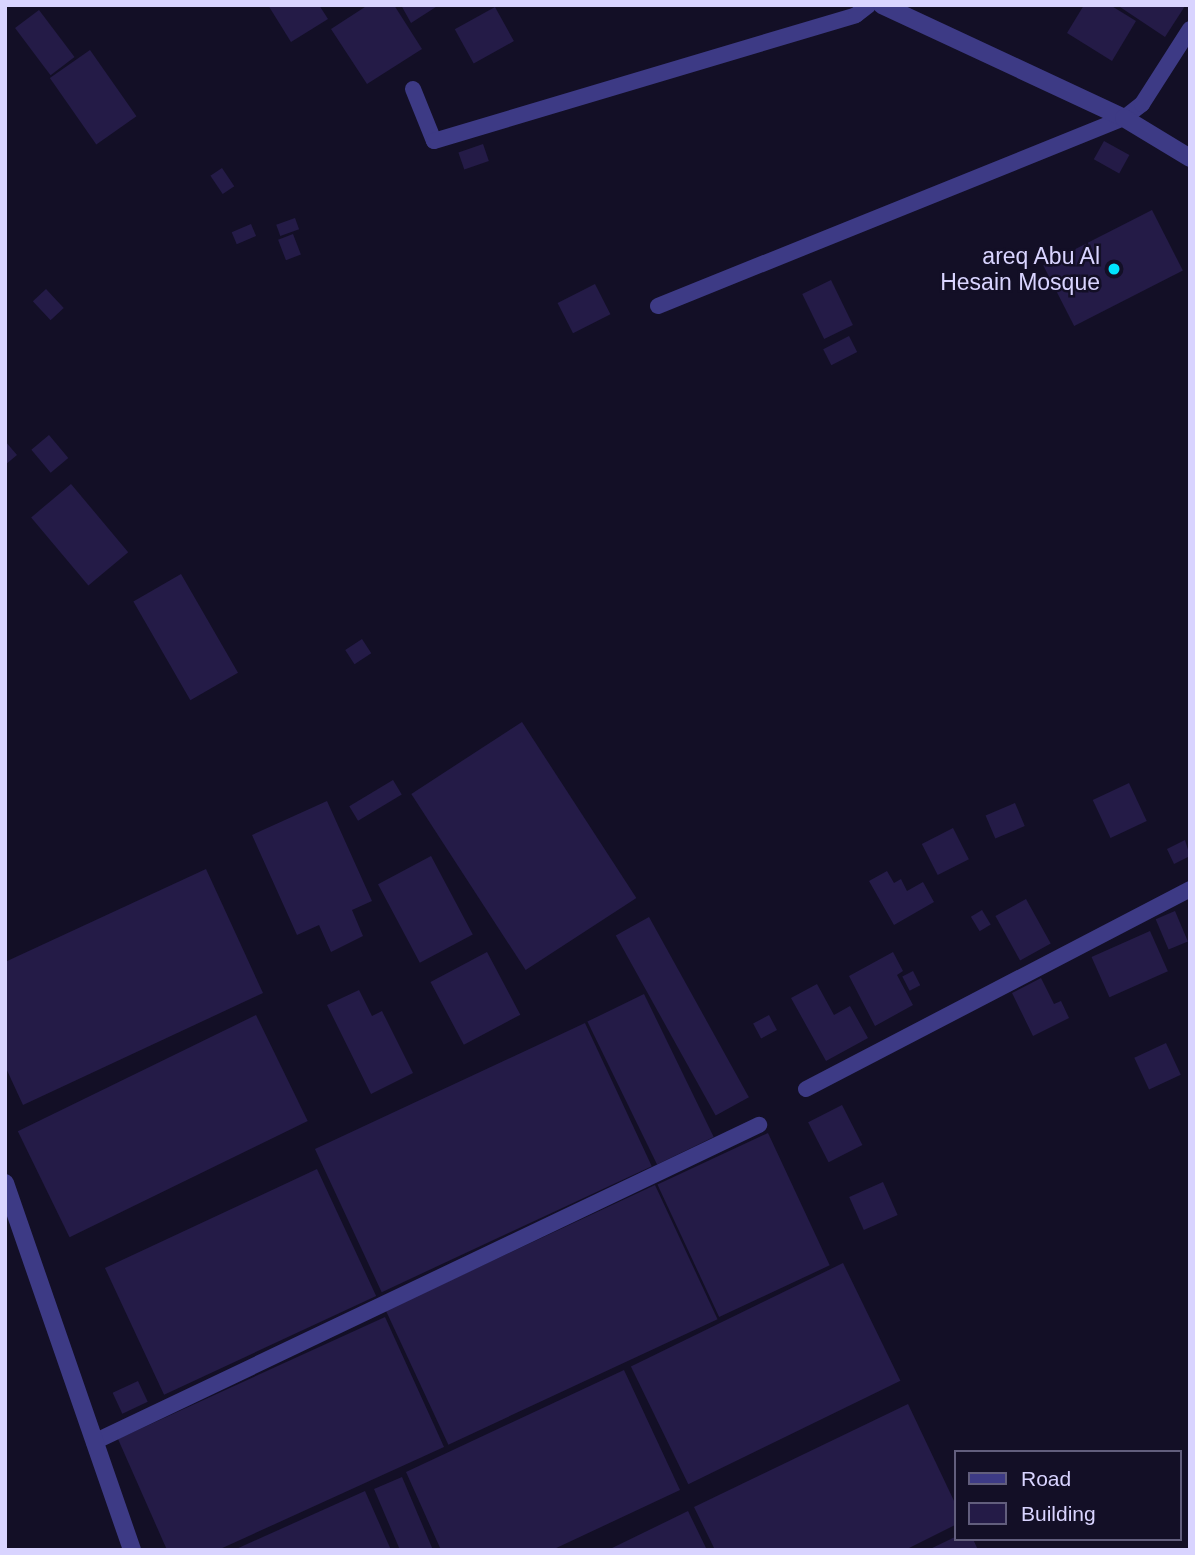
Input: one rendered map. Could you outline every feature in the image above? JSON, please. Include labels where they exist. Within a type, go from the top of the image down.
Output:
[{"type":"street","points":[[882,5],[1124,118],[1190,158]]},
{"type":"street","points":[[5,1183],[132,1550]]},
{"type":"lane","points":[[413,89],[434,141],[856,15],[869,5]]},
{"type":"lane","points":[[658,306],[1124,118],[1142,104],[1190,29]]},
{"type":"lane","points":[[806,1089],[1190,890]]},
{"type":"lane","points":[[94,1442],[759,1125]]},
{"type":"building","points":[[268,5],[319,5],[328,19],[291,42]]},
{"type":"building","points":[[368,5],[394,5],[422,49],[367,84],[331,29]]},
{"type":"building","points":[[401,5],[439,5],[411,23]]},
{"type":"building","points":[[1084,5],[1110,5],[1136,21],[1112,61],[1067,33]]},
{"type":"building","points":[[1117,5],[1184,5],[1185,6],[1165,37]]},
{"type":"building","points":[[495,7],[514,41],[474,63],[455,29]]},
{"type":"building","points":[[39,10],[75,57],[51,75],[15,28]]},
{"type":"building","points":[[90,50],[136,116],[96,144],[50,78]]},
{"type":"building","points":[[1104,141],[1129,155],[1119,173],[1094,159]]},
{"type":"building","points":[[483,144],[489,161],[464,169],[458,152]]},
{"type":"building","points":[[222,168],[234,186],[223,194],[210,176]]},
{"type":"building","name":"areq Abu Al Hesain Mosque","points":[[1152,210],[1183,271],[1074,326],[1043,265]]},
{"type":"building","points":[[295,218],[299,229],[280,236],[276,225]]},
{"type":"building","points":[[251,224],[256,236],[237,244],[232,232]]},
{"type":"building","points":[[293,234],[301,255],[286,260],[278,240]]},
{"type":"building","points":[[831,280],[853,325],[824,339],[802,294]]},
{"type":"building","points":[[595,284],[610,314],[573,333],[558,303]]},
{"type":"building","points":[[46,289],[64,308],[51,320],[33,301]]},
{"type":"building","points":[[849,336],[857,352],[831,365],[823,349]]},
{"type":"building","points":[[49,435],[68,458],[51,473],[31,450]]},
{"type":"building","points":[[5,441],[17,455],[5,465]]},
{"type":"building","points":[[71,484],[128,552],[88,586],[31,517]]},
{"type":"building","points":[[181,574],[238,673],[190,700],[133,602]]},
{"type":"building","points":[[362,639],[371,653],[354,664],[345,650]]},
{"type":"building","points":[[522,722],[636,898],[526,970],[411,794]]},
{"type":"building","points":[[393,780],[402,795],[358,821],[349,806]]},
{"type":"building","points":[[1129,783],[1147,821],[1110,838],[1093,800]]},
{"type":"building","points":[[327,801],[372,901],[352,910],[363,936],[331,952],[319,925],[297,935],[252,835]]},
{"type":"building","points":[[1015,803],[1025,826],[995,839],[986,816]]},
{"type":"building","points":[[953,828],[969,859],[938,875],[922,844]]},
{"type":"building","points":[[1185,840],[1190,856],[1174,864],[1167,849]]},
{"type":"building","points":[[431,856],[473,935],[420,963],[378,884]]},
{"type":"building","points":[[206,869],[263,993],[23,1105],[5,1066],[5,962]]},
{"type":"building","points":[[887,871],[894,883],[901,879],[907,891],[923,882],[934,902],[894,925],[869,881]]},
{"type":"building","points":[[1026,899],[1051,944],[1020,961],[995,916]]},
{"type":"building","points":[[982,910],[991,925],[980,931],[971,917]]},
{"type":"building","points":[[1175,911],[1188,941],[1169,950],[1156,919]]},
{"type":"building","points":[[649,917],[749,1097],[716,1116],[616,935]]},
{"type":"building","points":[[1150,931],[1168,971],[1109,997],[1092,957]]},
{"type":"building","points":[[487,952],[520,1015],[464,1045],[430,982]]},
{"type":"building","points":[[893,952],[903,971],[897,975],[913,1005],[875,1026],[849,976]]},
{"type":"building","points":[[913,971],[920,985],[910,991],[902,976]]},
{"type":"building","points":[[1041,978],[1054,1004],[1061,1001],[1069,1018],[1033,1036],[1012,993]]},
{"type":"building","points":[[817,984],[834,1015],[850,1006],[868,1038],[826,1061],[791,998]]},
{"type":"building","points":[[359,990],[372,1016],[382,1011],[413,1073],[371,1094],[327,1005]]},
{"type":"building","points":[[644,994],[714,1137],[657,1165],[587,1022]]},
{"type":"building","points":[[256,1015],[308,1121],[70,1237],[18,1131]]},
{"type":"building","points":[[769,1015],[777,1030],[761,1038],[753,1023]]},
{"type":"building","points":[[585,1023],[652,1166],[382,1292],[315,1149]]},
{"type":"building","points":[[1166,1043],[1181,1075],[1149,1090],[1134,1058]]},
{"type":"building","points":[[842,1105],[862,1145],[829,1162],[808,1122]]},
{"type":"building","points":[[768,1133],[830,1265],[719,1317],[657,1185]]},
{"type":"building","points":[[317,1169],[376,1296],[164,1395],[105,1268]]},
{"type":"building","points":[[883,1182],[898,1215],[864,1230],[849,1197]]},
{"type":"building","points":[[655,1185],[718,1319],[448,1445],[386,1311]]},
{"type":"building","points":[[843,1263],[900,1381],[688,1484],[631,1366]]},
{"type":"building","points":[[385,1317],[444,1447],[218,1550],[167,1550],[118,1439]]},
{"type":"building","points":[[624,1370],[680,1490],[552,1550],[441,1550],[406,1472]]},
{"type":"building","points":[[138,1381],[148,1402],[122,1414],[113,1393]]},
{"type":"building","points":[[908,1404],[954,1501],[954,1526],[905,1550],[715,1550],[694,1507]]},
{"type":"building","points":[[402,1477],[433,1550],[400,1550],[374,1489]]},
{"type":"building","points":[[365,1491],[391,1550],[234,1550]]},
{"type":"building","points":[[688,1511],[707,1550],[608,1550]]},
{"type":"building","points":[[954,1537],[954,1541],[974,1541],[978,1550],[928,1550]]},
{"type":"place","name":"areq Abu Al Hesain Mosque","points":[[1114,269]]}]
